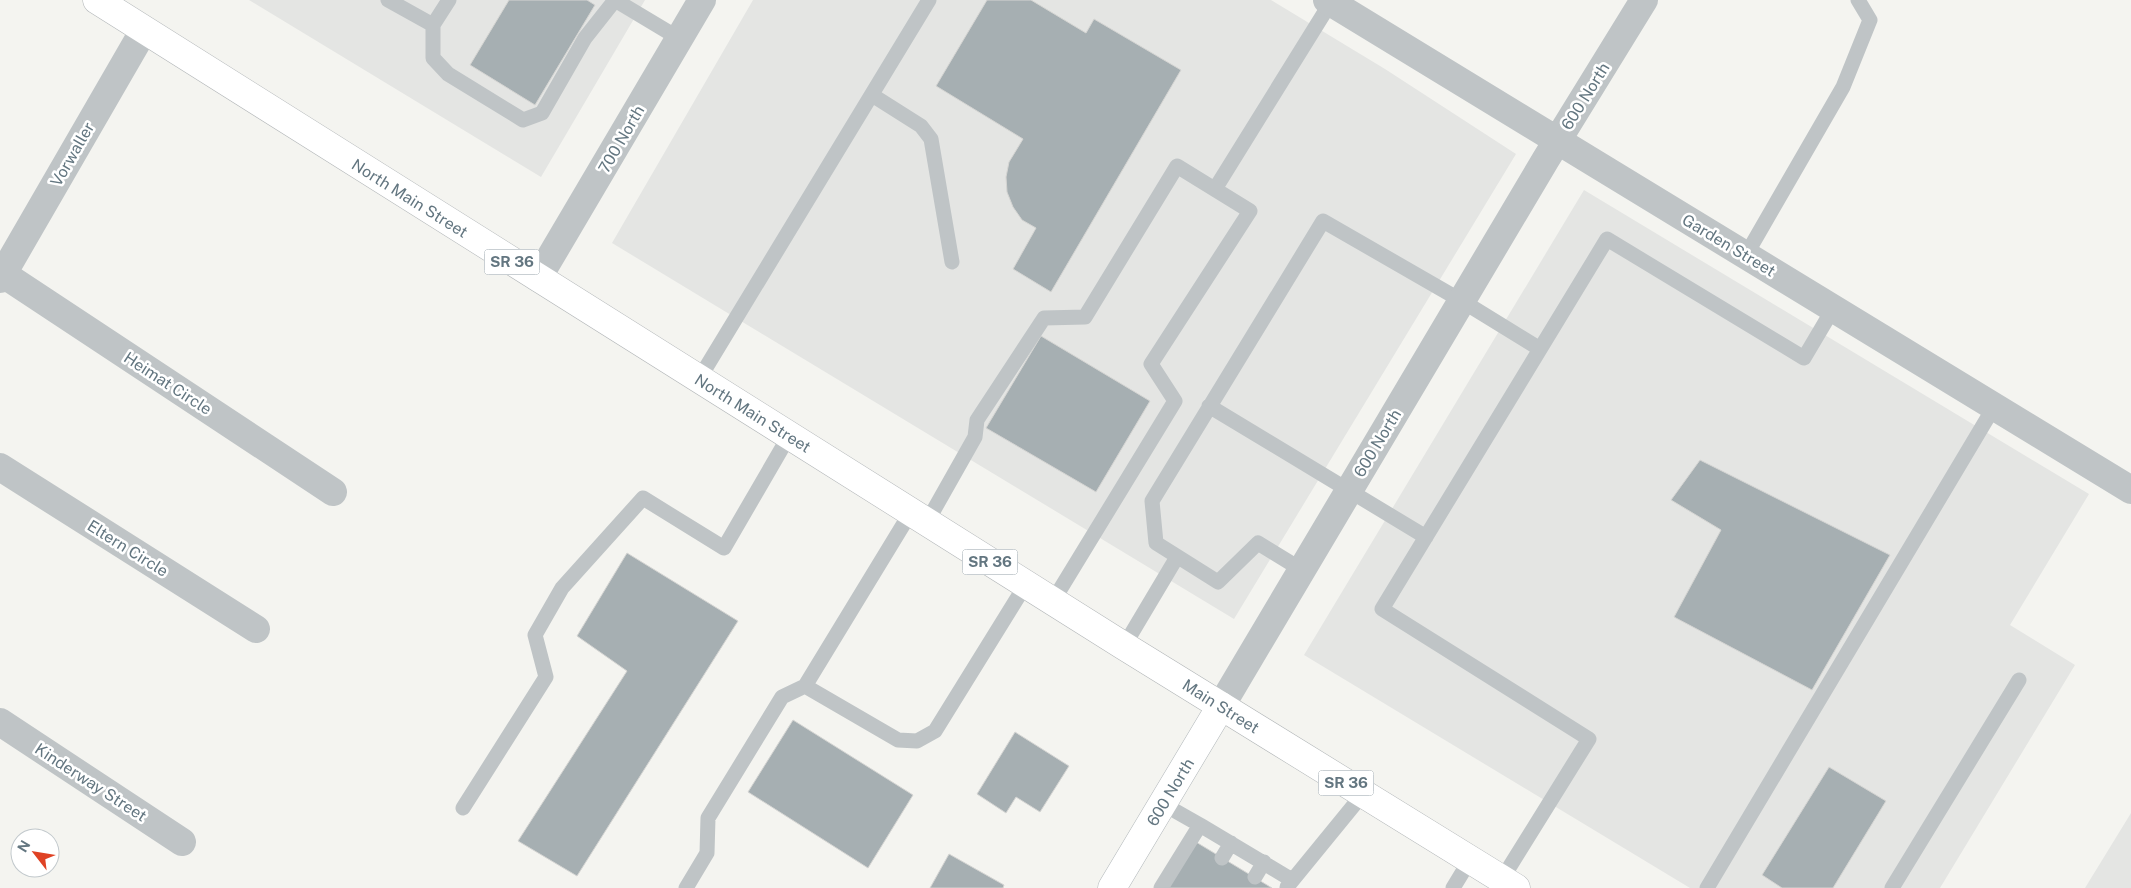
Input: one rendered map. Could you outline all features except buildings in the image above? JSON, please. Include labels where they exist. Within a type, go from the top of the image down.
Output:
[{"type":"main road","name":"North Main Street","points":[[97,0],[919,517]]},
{"type":"main road","name":"Main Street","points":[[919,517],[1509,884]]},
{"type":"main road","name":"600 North","points":[[1112,888],[1221,706]]},
{"type":"street","name":"700 North","points":[[538,278],[702,0]]},
{"type":"street","name":"600 North","points":[[1221,706],[1644,0]]},
{"type":"street","name":"Garden Street","points":[[1329,1],[2131,490]]},
{"type":"street","name":"Vorwaller","points":[[1,276],[144,30]]},
{"type":"street","name":"Heimat Circle","points":[[1,276],[333,492]]},
{"type":"street","name":"Eltern Circle","points":[[0,467],[256,629]]},
{"type":"street","name":"Kinderway Street","points":[[0,722],[182,842]]},
{"type":"lane","points":[[388,0],[433,25]]},
{"type":"lane","points":[[449,0],[433,25],[433,58],[448,74],[523,120],[542,113],[585,38],[615,0],[680,39]]},
{"type":"lane","points":[[699,379],[929,0]]},
{"type":"lane","points":[[1746,255],[1843,87],[1870,20],[1858,0]]},
{"type":"lane","points":[[1214,189],[1329,1]]},
{"type":"lane","points":[[872,94],[921,126],[932,139],[952,262]]},
{"type":"lane","points":[[686,888],[707,853],[708,818],[782,697],[805,686],[975,436],[977,420],[1044,318],[1085,317],[1177,166],[1250,211],[1151,364],[1175,401],[1053,602]]},
{"type":"lane","points":[[1302,570],[1258,543],[1218,582],[1156,543],[1152,501],[1323,221],[1462,301],[1540,349]]},
{"type":"lane","points":[[1509,884],[1589,739],[1382,609],[1607,239],[1804,358],[1834,309]]},
{"type":"lane","points":[[1209,406],[1426,536]]},
{"type":"lane","points":[[1707,888],[1994,407]]},
{"type":"lane","points":[[463,808],[546,677],[535,636],[562,588],[642,498],[724,548],[789,436]]},
{"type":"lane","points":[[1124,646],[1176,556]]},
{"type":"lane","points":[[805,686],[898,740],[917,741],[935,731],[1026,584]]},
{"type":"lane","points":[[1892,888],[2019,680]]},
{"type":"lane","points":[[1163,804],[1264,862],[1290,884],[1363,794]]},
{"type":"lane","points":[[1161,888],[1200,825]]},
{"type":"lane","points":[[1222,858],[1230,843]]},
{"type":"lane","points":[[1453,888],[1470,860]]},
{"type":"lane","points":[[1254,878],[1264,862]]},
{"type":"shaded area","points":[[249,0],[645,0],[541,177]]},
{"type":"shaded area","points":[[753,0],[1271,0],[1385,69],[1516,154],[1234,619],[612,243]]},
{"type":"shaded area","points":[[1584,190],[2089,494],[2010,625],[2075,665],[1940,888],[1690,888],[1304,655]]},
{"type":"shaded area","points":[[2131,813],[2131,888],[2085,888]]}]
